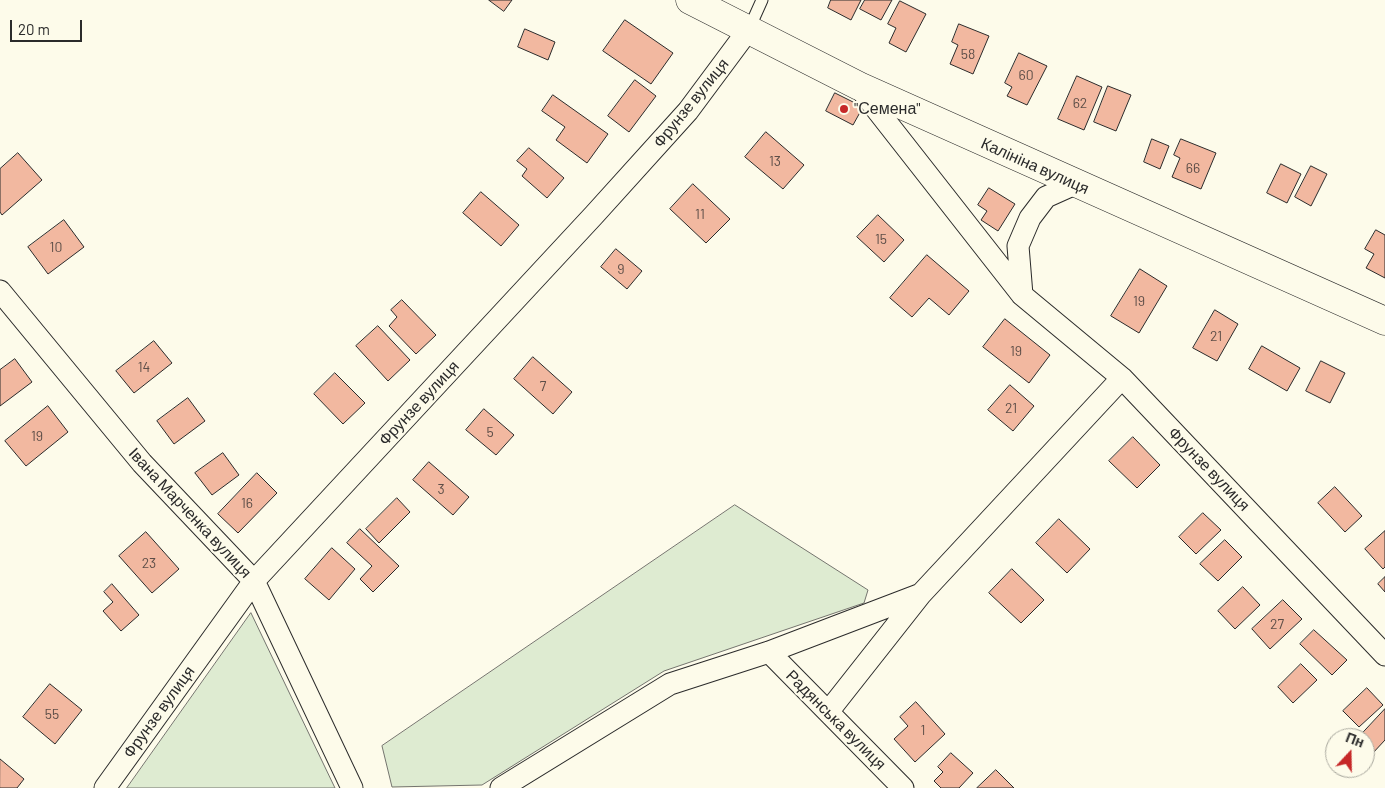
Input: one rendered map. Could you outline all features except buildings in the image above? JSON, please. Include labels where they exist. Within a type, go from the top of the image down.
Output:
[{"type":"street","name":"Калініна вулиця","points":[[690,0],[859,86],[1385,321]]},
{"type":"street","name":"Фрунзе вулиця","points":[[105,788],[254,581],[688,111],[749,29]]},
{"type":"street","name":"Фрунзе вулиця","points":[[859,86],[1022,295],[1122,378],[1385,655]]},
{"type":"street","points":[[1022,295],[1018,246],[1030,218],[1046,197],[1075,184]]},
{"type":"street","name":"Івана Марченка вулиця","points":[[0,291],[142,463],[254,581],[352,788]]},
{"type":"street","points":[[828,712],[921,594],[1122,378]]},
{"type":"street","points":[[501,788],[670,684],[769,652],[921,594]]},
{"type":"street","name":"Радянська вулиця","points":[[769,652],[903,788]]},
{"type":"lane","points":[[749,29],[762,0]]},
{"type":"green space","points":[[735,505],[868,590],[864,603],[664,671],[482,785],[392,787],[382,746]]},
{"type":"green space","points":[[251,613],[335,788],[127,788]]},
{"type":"place","name":"\"Семена\"","points":[[844,109]]}]
